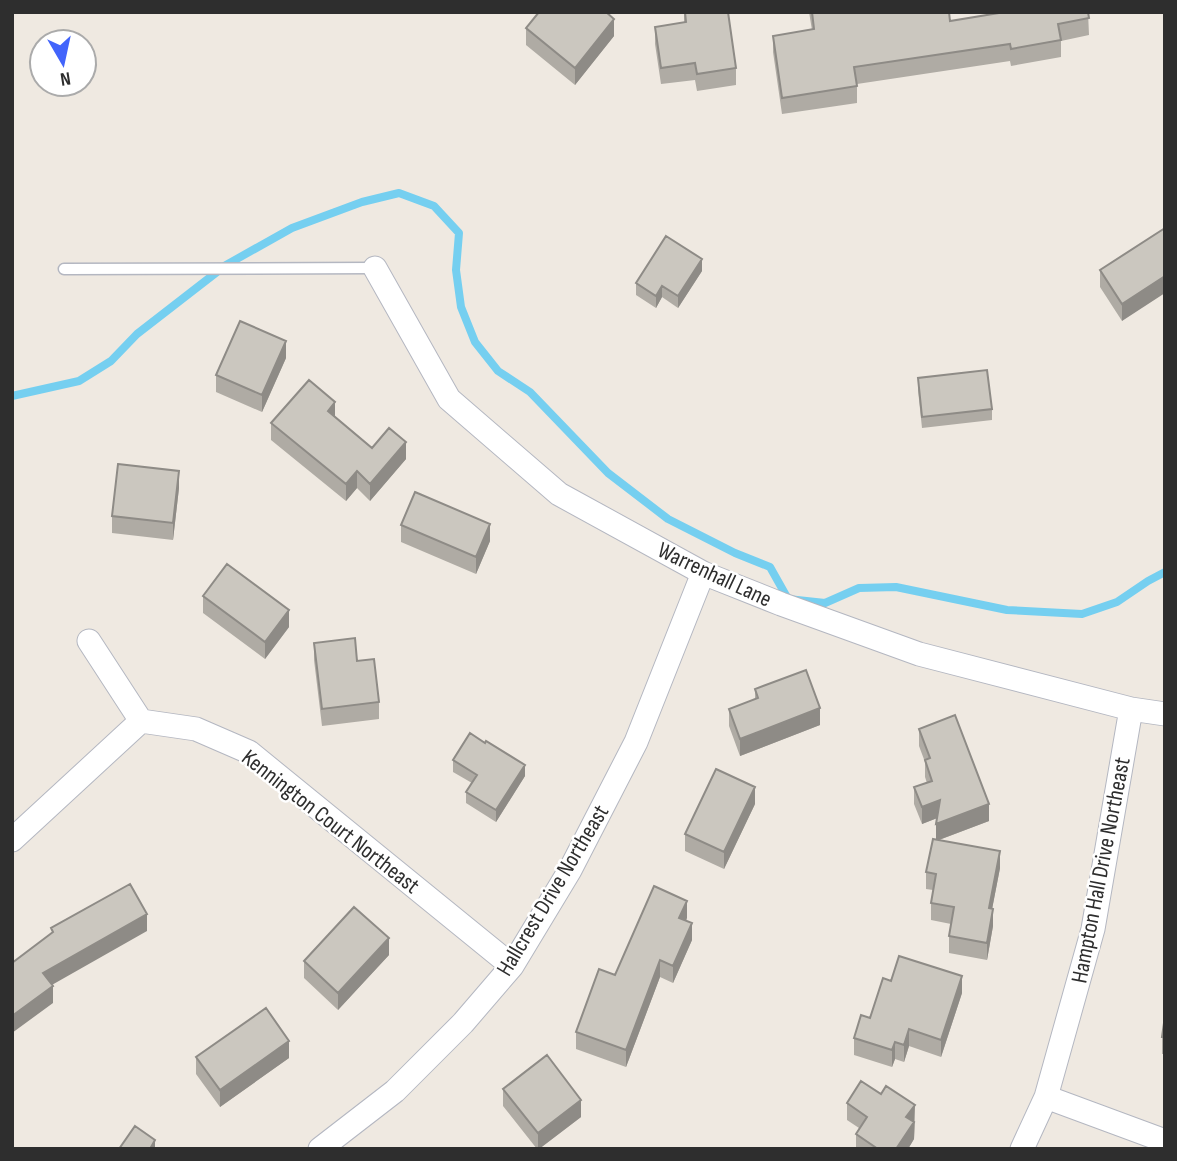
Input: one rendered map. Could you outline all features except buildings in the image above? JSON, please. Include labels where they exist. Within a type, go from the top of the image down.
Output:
[{"type":"street","name":"Warrenhall Lane","points":[[375,268],[449,399],[559,494],[703,573],[919,654],[1131,709],[1165,714]]},
{"type":"street","name":"Hallcrest Drive Northeast","points":[[320,1149],[395,1091],[463,1023],[512,966],[570,870],[636,742],[703,573]]},
{"type":"street","points":[[12,840],[141,721],[89,641]]},
{"type":"street","name":"Hampton Hall Drive Northeast","points":[[1022,1149],[1046,1097],[1093,929],[1131,709]]},
{"type":"street","name":"Kennington Court Northeast","points":[[141,721],[196,729],[249,752],[512,966]]},
{"type":"street","points":[[1046,1097],[1165,1141]]},
{"type":"lane","points":[[64,269],[375,268]]},
{"type":"waterway","points":[[12,396],[79,381],[111,361],[137,334],[226,265],[292,228],[362,202],[399,193],[434,206],[459,233],[456,270],[461,307],[475,342],[498,371],[530,392],[608,473],[668,519],[735,553],[770,567],[788,599],[825,603],[859,588],[896,587],[1007,610],[1082,614],[1117,602],[1165,572]]}]
